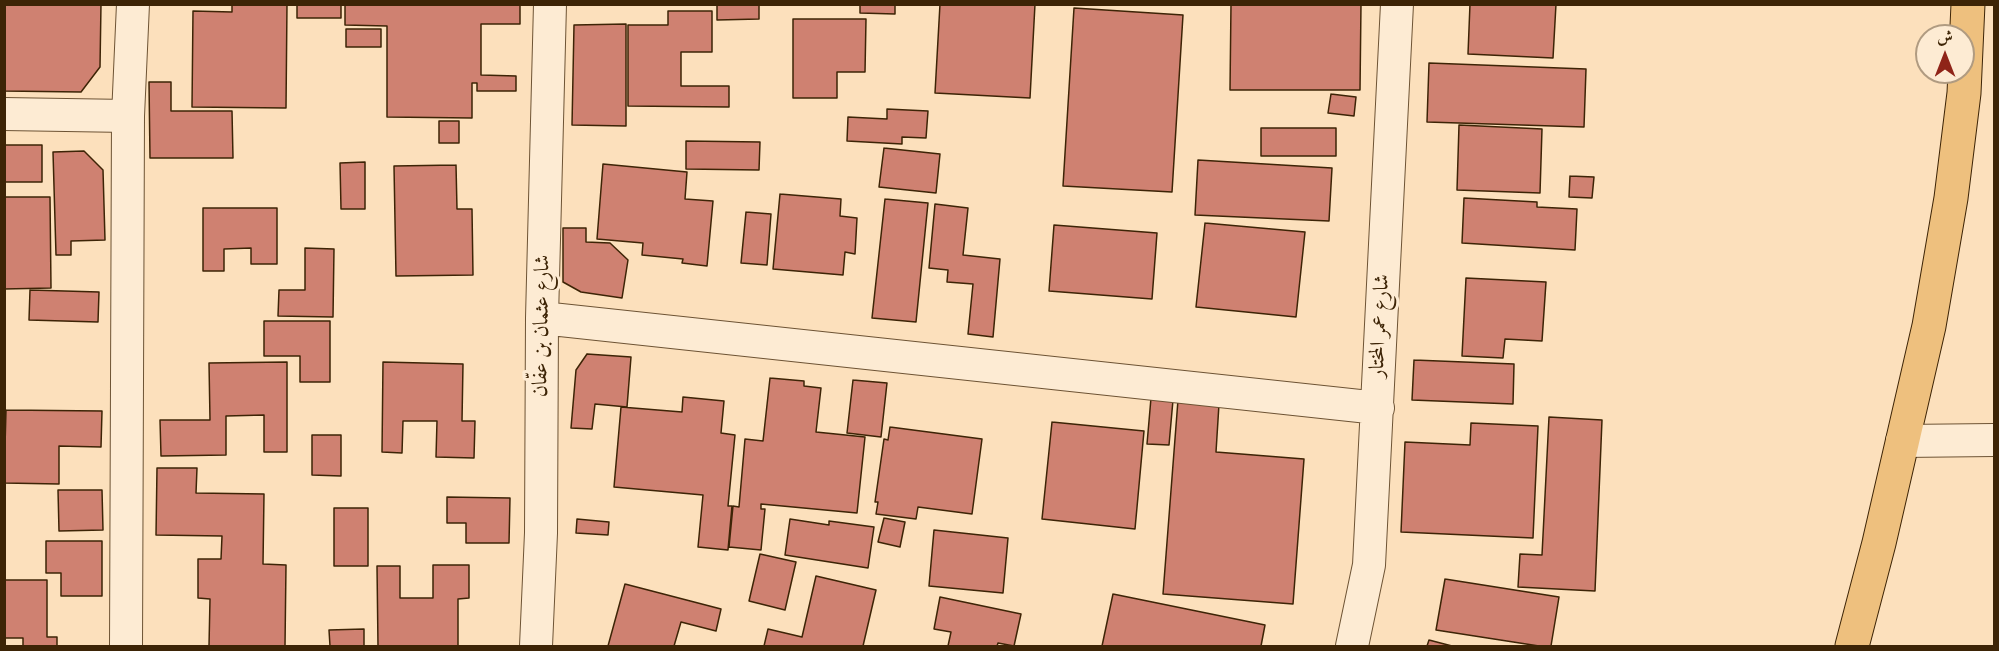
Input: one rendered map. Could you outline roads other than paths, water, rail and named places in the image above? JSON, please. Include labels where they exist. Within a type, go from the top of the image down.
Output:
[{"type":"main road","points":[[1852,646],[1879,543],[1929,326],[1951,198],[1964,93],[1968,4]]},
{"type":"street","points":[[126,646],[128,116],[133,4]]},
{"type":"street","name":"شارع عثمان بن عفّان","points":[[536,646],[541,533],[542,318],[550,4]]},
{"type":"street","name":"شارع عمر المختار","points":[[1352,646],[1369,565],[1397,4]]},
{"type":"street","points":[[4,114],[128,116]]},
{"type":"street","points":[[542,318],[1377,408]]},
{"type":"street","points":[[1902,441],[1995,440]]}]
